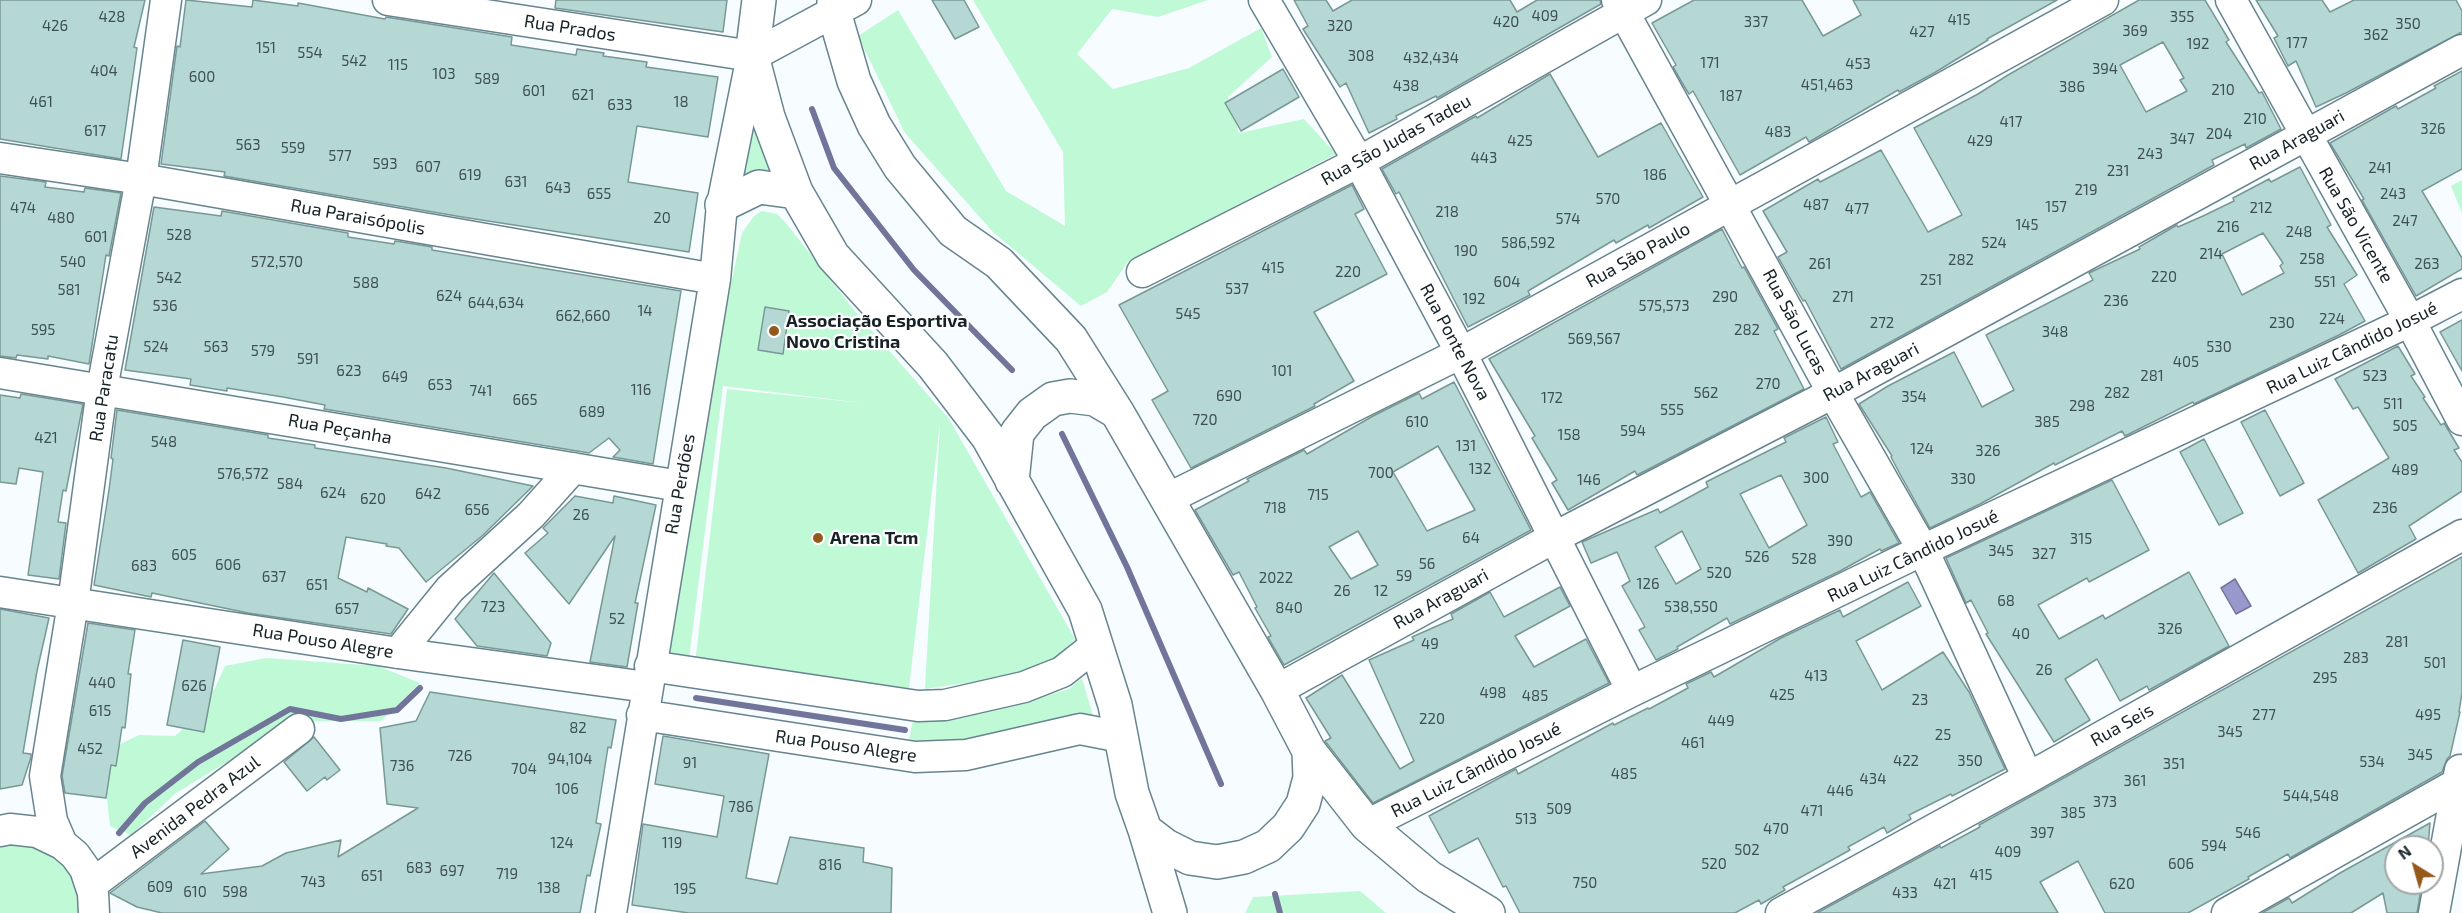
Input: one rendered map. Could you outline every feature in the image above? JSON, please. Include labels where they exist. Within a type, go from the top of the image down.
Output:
[{"type":"main road","points":[[759,0],[752,56],[768,117],[796,192],[833,256],[933,365],[988,437],[1084,610],[1115,705],[1132,793],[1170,913]]},
{"type":"main road","points":[[841,4],[854,81],[874,124],[900,167],[953,231],[999,263],[1071,339],[1117,412],[1277,690],[1309,751],[1367,825],[1429,877],[1488,913]]},
{"type":"main road","points":[[722,205],[759,187],[796,192]]},
{"type":"main road","points":[[1012,481],[1017,433],[1032,414],[1053,399],[1070,396],[1095,399],[1117,412]]},
{"type":"main road","points":[[1145,830],[1166,846],[1190,858],[1217,862],[1244,857],[1268,846],[1288,827],[1303,804],[1310,778],[1309,751]]},
{"type":"street","name":"Rua Paracatu","points":[[62,843],[52,820],[45,776],[73,603],[102,389],[141,178],[166,0]]},
{"type":"street","name":"Rua Prados","points":[[388,0],[752,56]]},
{"type":"street","name":"Rua Ponte Nova","points":[[1264,0],[1359,162],[1461,353],[1632,691]]},
{"type":"street","name":"Rua São Paulo","points":[[1167,499],[1461,353],[1730,203],[2103,0]]},
{"type":"street","name":"Rua São Vicente","points":[[2231,0],[2410,321],[2462,420]]},
{"type":"street","points":[[752,56],[841,4]]},
{"type":"street","name":"Rua São Judas Tadeu","points":[[1142,272],[1359,162],[1629,4]]},
{"type":"street","name":"Rua São Lucas","points":[[1629,4],[1730,203],[1833,393],[1923,550],[2028,778]]},
{"type":"street","name":"Rua Araguari","points":[[1277,690],[1555,537],[1833,393],[2462,50]]},
{"type":"street","name":"Rua Perdões","points":[[611,913],[715,279],[722,205],[752,56]]},
{"type":"street","name":"Rua Paraisópolis","points":[[0,158],[141,178],[715,279]]},
{"type":"street","name":"Rua Luiz Cândido Josué","points":[[1367,825],[1632,691],[1923,550],[2410,321],[2462,294]]},
{"type":"street","name":"Rua Peçanha","points":[[0,373],[680,486]]},
{"type":"street","points":[[398,653],[450,589],[531,515],[573,468]]},
{"type":"street","name":"Rua Seis","points":[[1781,913],[2028,778],[2462,535]]},
{"type":"street","name":"Rua Pouso Alegre","points":[[0,592],[646,689],[918,706],[945,705],[1024,687],[1062,672],[1096,645]]},
{"type":"street","name":"Rua Pouso Alegre","points":[[646,689],[915,757],[966,755],[1080,729],[1121,738]]},
{"type":"street","name":"Avenida Pedra Azul","points":[[93,897],[299,729]]},
{"type":"street","points":[[2227,913],[2461,775]]},
{"type":"street","points":[[2434,913],[2461,775]]},
{"type":"street","name":"Rua Paracatu","points":[[5,830],[45,776]]},
{"type":"street","points":[[5,830],[37,832],[62,843],[80,862],[93,897],[115,913]]},
{"type":"green space","points":[[973,0],[1208,0],[1158,17],[1112,9],[1077,54],[1113,89],[1189,68],[1261,28],[1272,57],[1228,97],[1239,133],[1304,119],[1336,154],[1127,263],[1107,292],[1081,306],[993,232],[905,133],[858,36],[898,10],[1006,191],[1065,226],[1063,152]]},
{"type":"green space","points":[[753,89],[778,179],[741,181]]},
{"type":"green space","points":[[2462,180],[2462,213],[2451,186]]},
{"type":"green space","points":[[762,211],[777,214],[786,223],[858,315],[949,419],[1075,639],[1041,672],[925,689],[940,423],[909,688],[695,664],[727,389],[863,403],[723,386],[689,659],[664,657],[729,293],[742,233],[754,216]]},
{"type":"green space","points":[[266,658],[378,666],[420,683],[381,721],[295,721],[176,793],[131,835],[110,826],[102,753],[139,735],[175,736],[186,726],[215,688],[225,666]]},
{"type":"green space","points":[[1082,678],[1094,719],[907,750],[913,720],[1011,706],[1069,689]]},
{"type":"green space","points":[[12,837],[74,864],[88,913],[0,913],[0,840]]},
{"type":"green space","points":[[1360,891],[1386,913],[1245,913],[1253,897]]},
{"type":"water","points":[[2235,579],[2251,606],[2236,614],[2221,588]]},
{"type":"building","points":[[0,0],[145,0],[134,47],[137,48],[121,159],[0,139]]},
{"type":"building","points":[[186,0],[252,7],[253,0],[298,6],[298,3],[385,19],[386,17],[512,37],[511,45],[576,55],[577,49],[604,53],[603,56],[647,62],[646,67],[718,77],[708,137],[637,126],[628,182],[698,193],[689,252],[462,217],[224,176],[225,172],[161,164],[177,46],[180,47]]},
{"type":"building","points":[[556,0],[727,0],[723,32],[555,8]]},
{"type":"building","points":[[932,0],[964,0],[979,27],[955,39]]},
{"type":"building","points":[[1294,0],[1326,0],[1333,11],[1352,0],[1510,0],[1517,12],[1537,0],[1600,0],[1601,4],[1437,98],[1436,96],[1396,116],[1397,119],[1369,133],[1346,83],[1340,87],[1303,29],[1308,26]]},
{"type":"building","points":[[1694,0],[1802,0],[1823,36],[1861,15],[1853,0],[2057,0],[1987,39],[1934,73],[1899,92],[1898,90],[1809,142],[1806,137],[1740,175],[1693,91],[1689,94],[1673,67],[1676,65],[1652,23]]},
{"type":"building","points":[[2139,0],[2205,0],[2229,40],[2226,42],[2259,93],[2262,92],[2281,129],[2246,148],[2245,144],[2212,160],[2214,165],[1841,369],[1805,300],[1803,301],[1778,257],[1787,252],[1763,211],[1818,179],[1820,182],[1881,150],[1928,232],[1962,215],[1914,128],[1978,94]],"holes":[[[2163,42],[2184,78],[2180,80],[2187,91],[2146,112],[2120,65]]]},
{"type":"building","points":[[2256,0],[2322,0],[2330,12],[2354,0],[2456,0],[2462,11],[2462,32],[2316,107],[2296,61],[2288,66],[2274,38],[2278,36]]},
{"type":"building","points":[[1283,69],[1299,97],[1241,131],[1225,103]]},
{"type":"building","points":[[2462,71],[2462,169],[2422,191],[2462,258],[2462,269],[2416,296],[2362,200],[2364,199],[2330,143],[2396,106],[2398,109]]},
{"type":"building","points":[[1550,74],[1598,157],[1661,123],[1703,197],[1649,228],[1648,225],[1616,243],[1614,240],[1528,291],[1530,295],[1468,327],[1399,192],[1396,194],[1382,169],[1476,116],[1477,118]]},
{"type":"building","points":[[2300,167],[2331,225],[2327,227],[2357,275],[2344,284],[2365,321],[2125,436],[2122,431],[2055,465],[2054,463],[1980,504],[1930,528],[1892,456],[1859,404],[1888,386],[1954,352],[1982,407],[2014,390],[1986,335],[2093,280],[2089,273],[2140,249],[2139,247],[2177,225],[2178,227],[2234,201],[2233,198],[2269,179],[2271,182]],"holes":[[[2263,233],[2283,263],[2280,266],[2284,273],[2242,295],[2222,254]]]},
{"type":"building","points":[[0,176],[46,182],[45,187],[84,192],[85,188],[121,193],[109,256],[106,255],[89,364],[48,356],[48,359],[17,355],[16,358],[0,356]]},
{"type":"building","points":[[1352,185],[1364,209],[1355,214],[1387,274],[1314,312],[1354,381],[1314,404],[1315,406],[1191,468],[1152,400],[1168,391],[1119,305]]},
{"type":"building","points":[[154,207],[221,216],[222,211],[348,233],[348,237],[394,244],[395,241],[402,242],[432,247],[432,250],[681,291],[653,464],[613,457],[620,450],[609,438],[589,453],[324,409],[325,405],[227,388],[227,391],[190,385],[191,379],[125,370]]},
{"type":"building","points":[[1722,229],[1778,329],[1774,331],[1804,389],[1637,475],[1635,471],[1568,510],[1552,483],[1557,480],[1532,438],[1535,436],[1489,359]]},
{"type":"building","name":"Associação Esportiva Novo Cristina","points":[[765,307],[789,311],[783,354],[758,350]]},
{"type":"building","points":[[2462,320],[2462,371],[2440,332]]},
{"type":"building","points":[[2398,346],[2415,374],[2411,376],[2425,397],[2423,398],[2441,425],[2444,423],[2459,448],[2454,450],[2462,462],[2462,491],[2409,526],[2416,539],[2358,573],[2318,500],[2389,458],[2358,407],[2353,409],[2335,379]]},
{"type":"building","points":[[1454,382],[1531,530],[1284,665],[1268,637],[1271,636],[1239,572],[1233,575],[1195,510],[1249,481],[1247,479],[1304,450],[1307,454],[1373,416],[1419,393],[1422,399]],"holes":[[[1438,446],[1475,510],[1427,531],[1393,472]],[[1358,531],[1378,565],[1351,579],[1329,547]]]},
{"type":"building","points":[[21,394],[83,404],[58,522],[66,523],[59,579],[28,575],[43,472],[19,468],[16,484],[0,482],[0,395],[20,398]]},
{"type":"building","points":[[117,410],[268,435],[268,438],[315,445],[315,448],[446,468],[533,486],[482,536],[426,582],[399,548],[346,537],[338,578],[367,592],[368,588],[408,609],[391,634],[248,613],[152,593],[151,597],[94,585],[109,490]]},
{"type":"building","points":[[2265,410],[2304,483],[2280,496],[2241,422]]},
{"type":"building","points":[[1826,417],[1838,442],[1833,444],[1861,497],[1870,492],[1899,543],[1881,551],[1880,549],[1730,624],[1727,618],[1656,660],[1639,630],[1645,627],[1622,586],[1630,581],[1617,552],[1591,563],[1582,542],[1658,509],[1660,513],[1708,487],[1706,482],[1786,442],[1784,438]],"holes":[[[1781,475],[1807,525],[1769,548],[1740,494]],[[1682,531],[1701,569],[1676,584],[1655,547]]]},
{"type":"building","points":[[2204,439],[2243,513],[2219,525],[2180,452]]},
{"type":"building","points":[[2112,480],[2149,550],[2089,582],[2087,578],[2038,605],[2059,639],[2103,615],[2105,619],[2189,572],[2229,646],[2149,690],[2147,686],[2120,701],[2097,659],[2065,679],[2090,720],[2054,742],[1986,634],[1988,633],[1971,600],[1966,603],[1946,558]]},
{"type":"building","points":[[575,496],[613,503],[614,496],[656,505],[635,603],[638,603],[627,667],[590,662],[615,536],[569,604],[525,553],[548,533],[543,528]]},
{"type":"building","points":[[2462,557],[2462,693],[2450,756],[2442,772],[2290,858],[2288,854],[2188,913],[2105,913],[2078,861],[2040,882],[2058,913],[1817,913],[1940,846],[1941,848],[1980,827],[1979,825]]},
{"type":"building","points":[[494,573],[551,643],[547,656],[477,646],[455,619]]},
{"type":"building","points":[[1908,582],[1921,606],[1856,641],[1882,690],[1943,652],[1969,692],[2005,769],[1909,815],[1911,819],[1887,833],[1884,827],[1848,847],[1850,850],[1783,887],[1785,890],[1761,904],[1759,900],[1735,913],[1520,913],[1506,886],[1503,887],[1478,838],[1449,853],[1429,816],[1516,769],[1518,774],[1613,723],[1614,725],[1649,709],[1688,688],[1686,684],[1711,672],[1714,677],[1781,638],[1840,610],[1843,617]]},
{"type":"building","points":[[1560,587],[1570,606],[1515,636],[1534,667],[1586,639],[1609,683],[1373,803],[1325,741],[1331,738],[1306,698],[1342,675],[1400,769],[1414,761],[1369,660],[1414,640],[1412,637],[1453,619],[1451,614],[1490,592],[1504,617]]},
{"type":"building","points":[[0,609],[49,618],[23,753],[31,754],[31,757],[22,785],[0,789]]},
{"type":"building","points":[[88,623],[135,630],[128,674],[131,674],[125,728],[122,727],[116,766],[111,765],[106,798],[65,793],[62,776]]},
{"type":"building","points":[[183,640],[220,647],[204,732],[167,725]]},
{"type":"building","points":[[430,692],[616,720],[611,748],[608,747],[596,823],[601,824],[590,876],[587,875],[580,913],[162,913],[137,907],[110,893],[205,821],[229,849],[201,874],[262,866],[286,853],[341,840],[338,857],[418,808],[387,804],[380,728],[416,721]]},
{"type":"building","points":[[663,736],[769,754],[746,878],[777,884],[790,837],[864,848],[863,862],[892,868],[891,913],[689,913],[632,905],[643,824],[717,837],[724,796],[655,784]]},
{"type":"building","points":[[314,737],[340,770],[327,780],[325,777],[307,791],[284,762]]},
{"type":"building","points":[[2430,823],[2429,835],[2408,835]]},
{"type":"building","points":[[2384,849],[2384,895],[2420,895],[2417,913],[2387,913],[2383,893],[2351,913],[2262,913],[2289,898],[2292,903]]},
{"type":"waterway","points":[[812,109],[834,168],[914,270],[1012,370]]},
{"type":"waterway","points":[[1062,434],[1127,567],[1221,784]]},
{"type":"waterway","points":[[119,833],[145,803],[198,762],[290,709],[341,719],[397,710],[420,688]]},
{"type":"waterway","points":[[696,698],[905,730]]},
{"type":"waterway","points":[[1275,894],[1280,913]]},
{"type":"place","name":"Associação Esportiva Novo Cristina","points":[[774,331]]},
{"type":"place","name":"Arena Tcm","points":[[818,538]]}]
